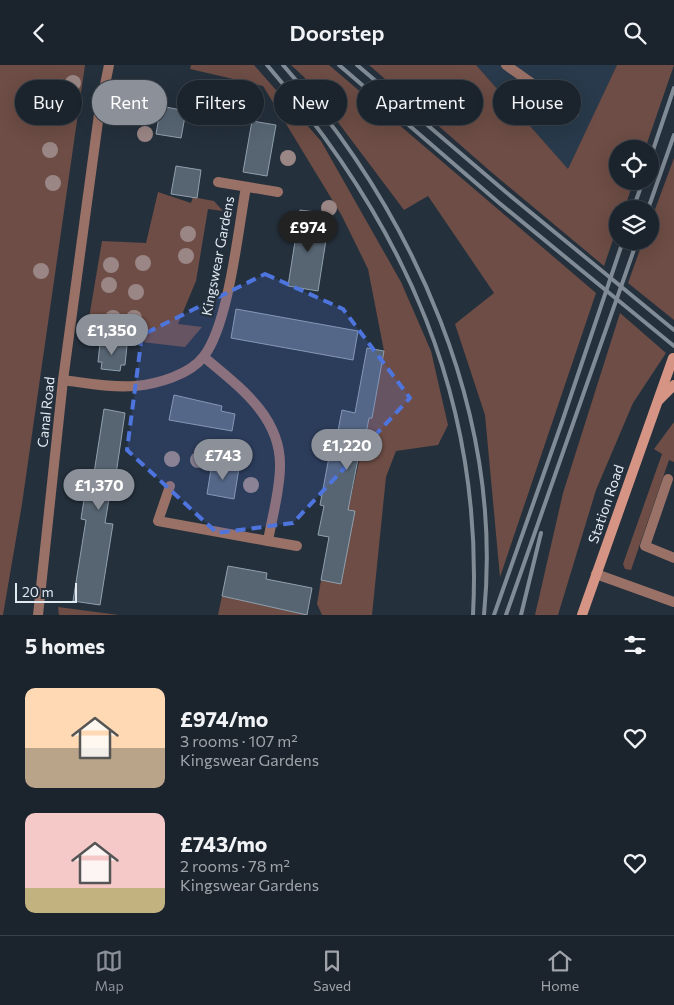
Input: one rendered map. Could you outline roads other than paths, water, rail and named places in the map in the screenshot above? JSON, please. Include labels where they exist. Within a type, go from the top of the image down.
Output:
[{"type":"main road","name":"Station Road","points":[[582,615],[673,358]]},
{"type":"main road","name":"Station Road","points":[[656,403],[674,385]]},
{"type":"street","name":"Canal Road","points":[[38,615],[63,380],[99,114],[109,65]]},
{"type":"street","points":[[506,65],[527,80]]},
{"type":"street","name":"Kingswear Gardens","points":[[218,182],[278,192]]},
{"type":"street","name":"Kingswear Gardens","points":[[204,357],[215,336],[224,309],[246,187]]},
{"type":"street","points":[[63,380],[120,386],[146,385],[174,376],[204,357],[254,401],[265,416],[276,441],[280,467],[268,541]]},
{"type":"street","points":[[668,479],[645,546],[674,558]]},
{"type":"street","points":[[170,486],[158,521],[299,547]]},
{"type":"street","points":[[596,573],[674,603]]},
{"type":"railway","points":[[267,65],[316,126],[359,188],[396,253],[426,319],[449,389],[465,461],[473,536],[473,615]]},
{"type":"railway","points":[[283,65],[330,123],[372,185],[409,251],[440,320],[464,391],[479,465],[486,539],[484,615]]},
{"type":"railway","points":[[339,65],[498,202],[674,346]]},
{"type":"railway","points":[[357,65],[507,193],[674,330]]},
{"type":"railway","points":[[656,140],[674,88]]},
{"type":"railway","points":[[651,200],[674,135]]},
{"type":"railway","points":[[636,200],[640,190]]},
{"type":"railway","points":[[494,615],[620,250]]},
{"type":"railway","points":[[506,615],[634,250]]},
{"type":"railway","points":[[521,615],[541,533]]}]
